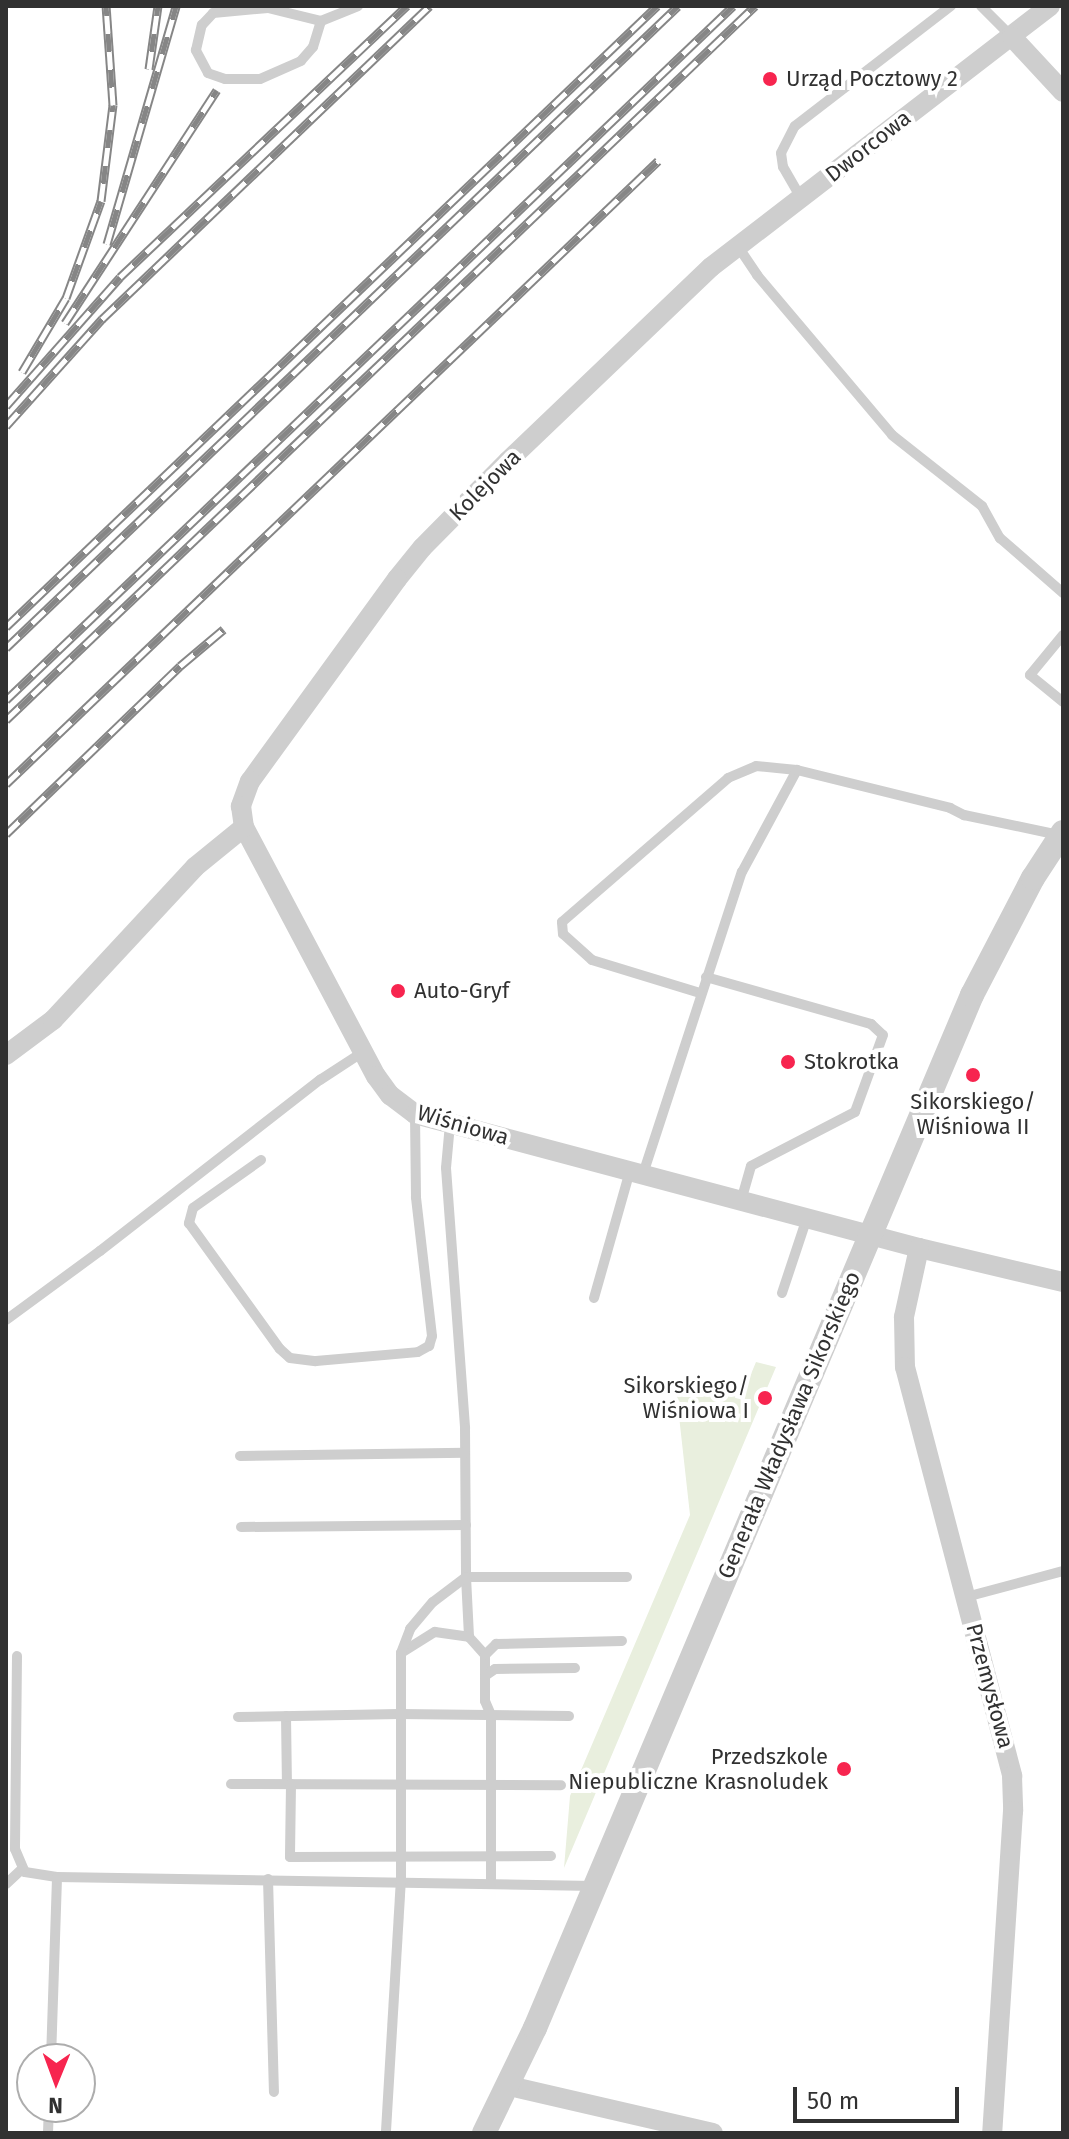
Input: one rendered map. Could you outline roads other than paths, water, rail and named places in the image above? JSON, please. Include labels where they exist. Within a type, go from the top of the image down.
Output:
[{"type":"street","name":"Dworcowa","points":[[801,198],[1050,6]]},
{"type":"street","points":[[1012,37],[1063,92]]},
{"type":"street","name":"Kolejowa","points":[[244,827],[241,806],[250,781],[422,548],[685,290],[737,245],[801,198]]},
{"type":"street","points":[[6,1055],[53,1020],[195,867],[244,827]]},
{"type":"street","name":"Wiśniowa","points":[[244,827],[363,1052],[390,1095],[415,1114],[919,1248],[1063,1282]]},
{"type":"street","name":"Generała Władysława Sikorskiego","points":[[484,2133],[535,2028],[972,995],[1033,878],[1062,834]]},
{"type":"street","name":"Przemysłowa","points":[[919,1248],[904,1317],[905,1367],[1006,1748],[1013,1792],[992,2133]]},
{"type":"street","name":"Generała Władysława Sikorskiego","points":[[499,2133],[518,2088],[535,2028]]},
{"type":"street","points":[[518,2088],[713,2133]]},
{"type":"lane","points":[[321,21],[313,47],[301,61],[260,79],[225,79],[208,73],[196,50],[202,25],[213,13],[229,9],[268,8],[321,21],[358,6]]},
{"type":"lane","points":[[801,198],[783,167],[781,153],[795,126],[951,6]]},
{"type":"lane","points":[[981,6],[1012,37]]},
{"type":"lane","points":[[737,245],[757,275],[892,435],[982,506],[1000,538],[1063,593]]},
{"type":"lane","points":[[1063,635],[1030,675],[1063,702]]},
{"type":"lane","points":[[700,993],[592,960],[563,934],[562,922],[741,770],[775,766],[797,770],[950,808],[964,815],[1062,834]]},
{"type":"lane","points":[[594,1298],[742,872],[797,770]]},
{"type":"lane","points":[[706,977],[871,1024],[883,1035],[855,1112],[751,1166],[741,1201]]},
{"type":"lane","points":[[6,1320],[320,1080],[363,1052]]},
{"type":"lane","points":[[261,1160],[193,1208],[189,1223],[280,1349],[290,1358],[316,1361],[424,1350],[432,1336],[416,1197],[415,1114]]},
{"type":"lane","points":[[450,1124],[446,1168],[465,1453],[469,1637],[485,1655],[485,1701],[491,1715],[491,1883]]},
{"type":"lane","points":[[782,1293],[807,1218]]},
{"type":"lane","points":[[240,1456],[465,1453]]},
{"type":"lane","points":[[241,1527],[466,1525]]},
{"type":"lane","points":[[966,1597],[1063,1571]]},
{"type":"lane","points":[[386,2131],[401,1882],[401,1653],[410,1629],[433,1602],[466,1577],[627,1577]]},
{"type":"lane","points":[[401,1653],[435,1632],[469,1637]]},
{"type":"lane","points":[[485,1655],[496,1644],[622,1641]]},
{"type":"lane","points":[[17,1656],[15,1849],[22,1869],[35,1876],[594,1886]]},
{"type":"lane","points":[[485,1676],[495,1669],[575,1668]]},
{"type":"lane","points":[[238,1717],[399,1714],[569,1716]]},
{"type":"lane","points":[[286,1716],[291,1880]]},
{"type":"lane","points":[[231,1784],[561,1785]]},
{"type":"lane","points":[[290,1857],[551,1856]]},
{"type":"lane","points":[[6,1884],[22,1869]]},
{"type":"lane","points":[[52,2043],[57,1877]]},
{"type":"lane","points":[[268,1879],[274,2092]]},
{"type":"railway","points":[[22,372],[66,298],[101,201],[113,105],[106,6]]},
{"type":"railway","points":[[149,69],[158,6]]},
{"type":"railway","points":[[107,244],[176,6]]},
{"type":"railway","points":[[6,406],[120,277],[407,6]]},
{"type":"railway","points":[[6,426],[102,319],[429,6]]},
{"type":"railway","points":[[6,627],[657,6]]},
{"type":"railway","points":[[6,648],[678,6]]},
{"type":"railway","points":[[6,700],[733,6]]},
{"type":"railway","points":[[6,720],[755,6]]},
{"type":"railway","points":[[65,323],[217,90]]},
{"type":"railway","points":[[6,784],[658,161]]},
{"type":"railway","points":[[6,834],[180,666],[224,629]]},
{"type":"place","name":"Urząd Pocztowy 2","points":[[770,79]]},
{"type":"place","name":"Auto-Gryf","points":[[398,991]]},
{"type":"place","name":"Stokrotka","points":[[788,1062]]},
{"type":"place","name":"Sikorskiego/ Wiśniowa II","points":[[973,1075]]},
{"type":"place","name":"Sikorskiego/ Wiśniowa I","points":[[765,1398]]},
{"type":"place","name":"Przedszkole Niepubliczne Krasnoludek","points":[[844,1769]]}]
